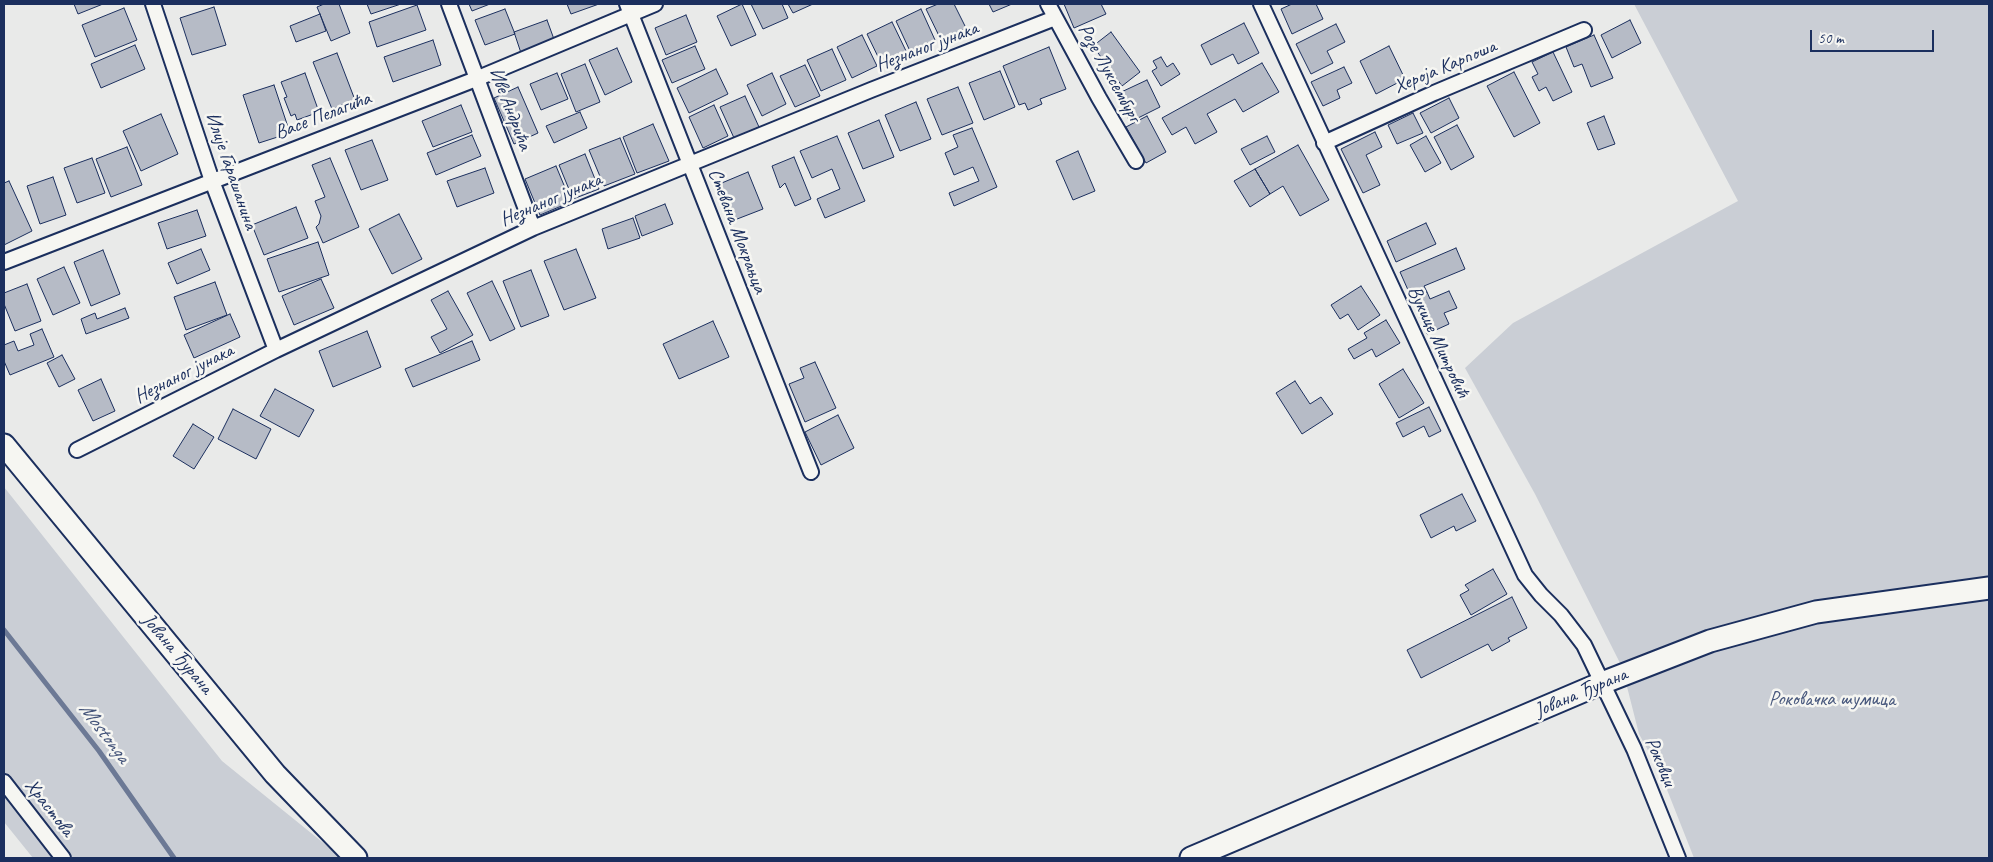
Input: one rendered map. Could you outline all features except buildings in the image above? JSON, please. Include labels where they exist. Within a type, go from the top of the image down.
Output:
[{"type":"main road","name":"Јована Ђурана","points":[[4,445],[275,774],[356,858]]},
{"type":"main road","name":"Јована Ђурана","points":[[1191,858],[1602,683],[1710,641],[1816,612],[1989,588]]},
{"type":"street","name":"Илије Гарашанина","points":[[153,4],[212,181],[276,350]]},
{"type":"street","name":"Иве Андрића","points":[[450,4],[533,228]]},
{"type":"street","name":"Васе Пелагића","points":[[4,262],[476,78],[629,9],[655,4]]},
{"type":"street","name":"Розе Луксембург","points":[[1048,4],[1136,161]]},
{"type":"street","name":"Вукице Митровић","points":[[1261,4],[1525,575],[1584,644],[1602,683]]},
{"type":"street","name":"Стевана Мокрањца","points":[[629,9],[811,472]]},
{"type":"street","name":"Незнаног јунака","points":[[77,450],[276,350],[533,228],[871,90],[1055,18]]},
{"type":"street","name":"Хероја Карпоша","points":[[1324,143],[1434,93],[1584,30]]},
{"type":"street","name":"Роковци","points":[[1602,683],[1634,749],[1678,858]]},
{"type":"street","name":"Храстова","points":[[4,782],[62,858]]},
{"type":"green space","name":"Роковачка шумица","points":[[1634,4],[1989,4],[1989,858],[1694,858],[1660,772],[1639,734],[1622,667],[1535,494],[1465,368],[1513,323],[1738,201]]},
{"type":"green space","points":[[4,487],[222,761],[342,858],[33,858],[4,822]]},
{"type":"waterway","name":"Mostonga","points":[[4,630],[99,751],[174,858]]}]
